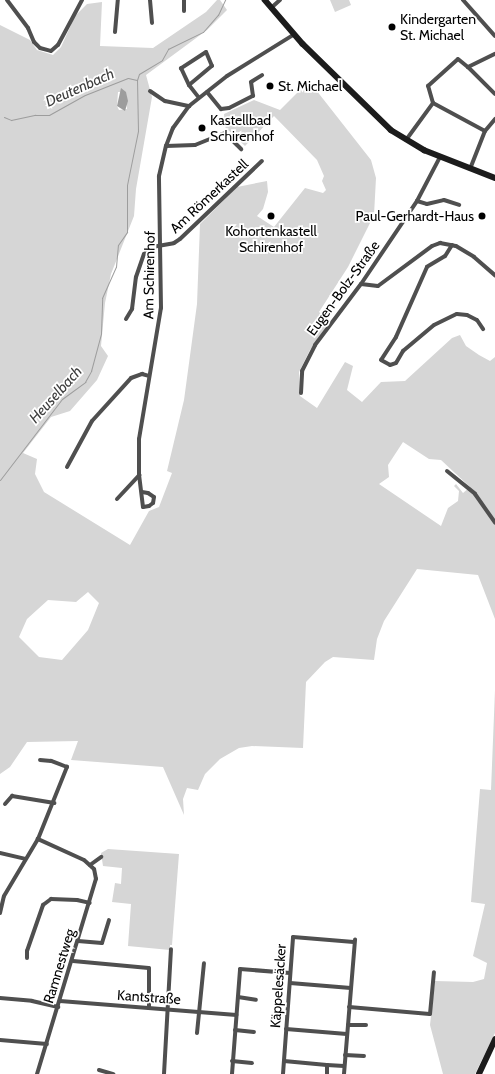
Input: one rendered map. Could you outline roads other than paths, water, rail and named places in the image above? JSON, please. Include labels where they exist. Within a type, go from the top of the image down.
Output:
[{"type":"street","points":[[7,0],[40,48],[45,51],[55,49],[82,0]]},
{"type":"street","points":[[116,32],[118,0]]},
{"type":"street","points":[[150,0],[152,23]]},
{"type":"street","points":[[184,0],[184,11]]},
{"type":"street","points":[[265,0],[293,34],[376,117],[406,140],[440,157],[495,178]]},
{"type":"street","points":[[271,8],[280,0]]},
{"type":"street","points":[[463,0],[495,36]]},
{"type":"street","name":"Am Schirenhof","points":[[142,492],[139,475],[139,439],[161,308],[159,176],[166,146],[173,128],[189,106],[206,92],[293,34]]},
{"type":"street","points":[[189,85],[212,66],[206,52],[181,68],[189,85],[199,98]]},
{"type":"street","points":[[468,67],[495,54]]},
{"type":"street","points":[[484,131],[433,103],[428,86],[458,59],[495,94]]},
{"type":"street","points":[[206,92],[222,109],[229,108],[252,96],[251,82],[262,75]]},
{"type":"street","points":[[150,91],[165,101],[189,106]]},
{"type":"street","points":[[406,140],[433,103]]},
{"type":"street","points":[[470,169],[484,131],[495,119]]},
{"type":"street","points":[[166,146],[195,146],[225,133],[241,149]]},
{"type":"street","name":"Eugen-Bolz-Straße","points":[[302,393],[301,377],[308,358],[326,328],[361,284],[417,201],[440,157]]},
{"type":"street","name":"Am Römerkastell","points":[[126,319],[132,309],[141,260],[152,247],[174,243],[180,239],[262,161]]},
{"type":"street","points":[[417,201],[426,204],[444,200],[459,205]]},
{"type":"street","points":[[361,284],[378,286],[432,246],[440,243],[452,245],[474,257],[495,275]]},
{"type":"street","points":[[452,245],[445,256],[427,267],[396,337],[381,360],[390,365],[396,363],[403,352],[434,325],[457,314],[467,315],[477,320],[483,329]]},
{"type":"street","points":[[67,467],[92,421],[131,378],[142,374],[149,376]]},
{"type":"street","points":[[447,471],[475,494],[495,523]]},
{"type":"street","points":[[117,499],[139,475]]},
{"type":"street","points":[[0,913],[2,895],[38,839],[54,803],[67,767],[40,760]]},
{"type":"street","points":[[4,804],[12,796],[54,803]]},
{"type":"street","points":[[38,839],[90,865],[101,857]]},
{"type":"street","points":[[0,853],[25,859]]},
{"type":"street","name":"Ramnestweg","points":[[37,1074],[90,903],[96,879],[90,865]]},
{"type":"street","points":[[27,958],[27,950],[43,905],[51,899],[77,900],[90,903]]},
{"type":"street","points":[[78,941],[102,943],[109,920]]},
{"type":"street","name":"Käppelesäcker","points":[[283,1074],[293,937],[354,941],[351,988]]},
{"type":"street","points":[[164,1074],[166,1009],[171,949]]},
{"type":"street","points":[[73,961],[149,968],[149,1008]]},
{"type":"street","points":[[197,1033],[204,963]]},
{"type":"street","points":[[232,1074],[240,969],[290,972]]},
{"type":"street","points":[[349,1007],[430,1014],[434,972]]},
{"type":"street","points":[[290,983],[351,988],[344,1074]]},
{"type":"street","points":[[238,997],[256,1000]]},
{"type":"street","points":[[0,998],[32,1001],[58,1007]]},
{"type":"street","name":"Kantstraße","points":[[60,1001],[236,1015]]},
{"type":"street","points":[[348,1024],[366,1025]]},
{"type":"street","points":[[286,1029],[347,1034]]},
{"type":"street","points":[[235,1030],[254,1032]]},
{"type":"street","points":[[0,1040],[47,1044]]},
{"type":"street","points":[[479,1074],[495,1040]]},
{"type":"street","points":[[345,1055],[364,1056]]},
{"type":"street","points":[[232,1061],[252,1063]]},
{"type":"street","points":[[284,1062],[344,1066]]},
{"type":"street","points":[[327,1074],[328,1065]]},
{"type":"street","points":[[99,1070],[113,1074]]},
{"type":"waterway","name":"Deutenbach","points":[[4,117],[11,120],[35,115],[49,115],[85,95],[128,78],[137,80],[139,74],[162,60],[168,49],[203,32],[218,15],[225,0]]},
{"type":"waterway","name":"Heuselbach","points":[[0,480],[62,399],[85,382],[91,371],[101,333],[102,298],[116,267],[118,245],[127,232],[127,185],[138,131],[137,80]]},
{"type":"place","name":"Kindergarten St. Michael","points":[[392,27]]},
{"type":"place","name":"St. Michael","points":[[270,86]]},
{"type":"place","name":"Kastellbad Schirenhof","points":[[202,128]]},
{"type":"place","name":"Kohortenkastell Schirenhof","points":[[271,216]]},
{"type":"place","name":"Paul-Gerhardt-Haus","points":[[482,216]]}]
